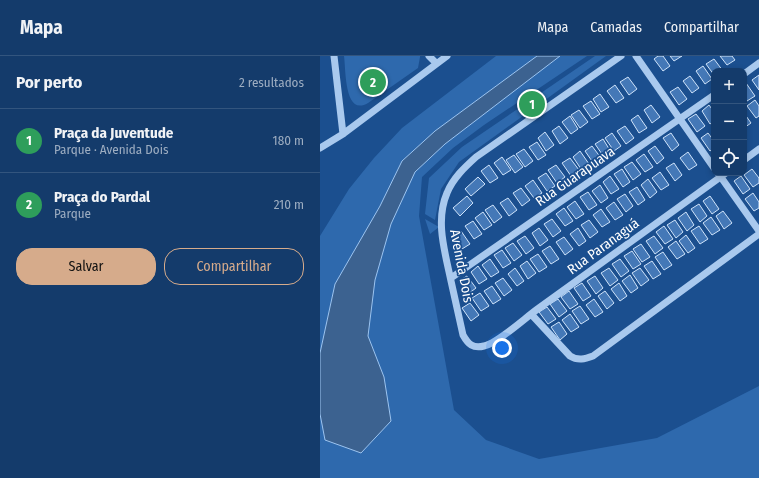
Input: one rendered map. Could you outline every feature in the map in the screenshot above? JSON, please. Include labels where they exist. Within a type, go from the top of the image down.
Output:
[{"type":"street","points":[[334,56],[343,134]]},
{"type":"street","points":[[429,56],[436,63]]},
{"type":"street","points":[[320,148],[343,134],[447,56]]},
{"type":"street","name":"Avenida Dois","points":[[496,341],[486,346],[475,348],[467,343],[463,335],[441,227],[447,192],[456,177],[476,157],[621,56]]},
{"type":"street","points":[[636,56],[711,164]]},
{"type":"street","points":[[747,72],[759,63]]},
{"type":"street","name":"Rua Guarapuava","points":[[451,278],[711,97]]},
{"type":"street","points":[[747,158],[759,149]]},
{"type":"street","name":"Rua Paranaguá","points":[[496,341],[530,314],[718,176]]},
{"type":"street","points":[[530,314],[570,356],[577,359],[587,358],[599,351],[759,233],[722,176]]},
{"type":"shaded area","points":[[344,56],[420,57],[418,68],[368,103],[360,106],[354,104],[350,98],[346,81]]},
{"type":"shaded area","points":[[496,56],[587,56],[484,125],[453,148],[422,177],[419,216],[454,410],[486,440],[539,459],[657,438],[759,386],[759,478],[320,478],[320,236],[349,189],[374,158],[402,128]]},
{"type":"shaded area","points":[[537,56],[560,56],[445,144],[415,172],[391,224],[375,280],[368,336],[384,377],[391,421],[361,453],[325,440],[320,414],[320,353],[335,284],[380,206],[402,161],[435,131]]},
{"type":"shaded area","points":[[595,56],[606,56],[459,162],[441,189],[435,220],[425,214],[429,178],[462,147]]},
{"type":"shaded area","points":[[425,219],[439,227],[430,234]]},
{"type":"building","points":[[658,56],[663,56],[670,66],[663,71],[654,59]]},
{"type":"building","points":[[670,56],[682,56],[674,61]]},
{"type":"building","points":[[720,56],[732,56],[735,60],[727,65]]},
{"type":"building","points":[[714,59],[721,68],[711,68],[711,71],[706,64]]},
{"type":"building","points":[[703,66],[711,80],[705,84],[696,71]]},
{"type":"building","points":[[759,75],[759,90],[752,80]]},
{"type":"building","points":[[690,76],[699,88],[692,93],[683,81]]},
{"type":"building","points":[[628,77],[637,89],[629,95],[620,82]]},
{"type":"building","points":[[747,84],[755,96],[747,101]]},
{"type":"building","points":[[615,85],[624,98],[616,103],[607,91]]},
{"type":"building","points":[[678,87],[687,99],[679,105],[670,92]]},
{"type":"building","points":[[600,94],[609,107],[601,112],[593,99]]},
{"type":"building","points":[[755,100],[759,106],[759,116],[756,118],[747,106]]},
{"type":"building","points":[[591,101],[600,114],[592,119],[583,106]]},
{"type":"building","points":[[651,105],[660,117],[652,123],[644,110]]},
{"type":"building","points":[[709,105],[711,108],[710,124],[702,111]]},
{"type":"building","points":[[579,110],[588,122],[580,128],[571,115]]},
{"type":"building","points":[[696,114],[705,126],[697,132],[688,119]]},
{"type":"building","points":[[638,115],[647,128],[639,133],[631,120]]},
{"type":"building","points":[[570,116],[578,129],[571,134],[562,122]]},
{"type":"building","points":[[747,117],[751,123],[747,126]]},
{"type":"building","points":[[559,126],[568,138],[560,144],[552,131]]},
{"type":"building","points":[[625,126],[634,138],[626,144],[617,131]]},
{"type":"building","points":[[545,132],[554,145],[546,151],[538,138]]},
{"type":"building","points":[[612,133],[621,146],[614,151],[605,138]]},
{"type":"building","points":[[671,133],[679,145],[672,151],[663,138]]},
{"type":"building","points":[[708,133],[711,137],[711,150],[710,151],[701,138]]},
{"type":"building","points":[[603,139],[611,152],[604,157],[595,144]]},
{"type":"building","points":[[537,142],[546,155],[538,160],[529,147]]},
{"type":"building","points":[[592,146],[601,158],[594,164],[585,151]]},
{"type":"building","points":[[655,146],[664,158],[657,164],[648,151]]},
{"type":"building","points":[[524,149],[533,161],[525,167],[516,154]]},
{"type":"building","points":[[580,151],[589,164],[581,169],[573,157]]},
{"type":"building","points":[[688,152],[697,165],[689,170],[680,158]]},
{"type":"building","points":[[644,154],[653,167],[645,172],[636,160]]},
{"type":"building","points":[[514,155],[523,167],[515,173],[506,160]]},
{"type":"building","points":[[502,157],[511,170],[503,175],[494,163]]},
{"type":"building","points":[[570,158],[579,170],[571,176],[562,163]]},
{"type":"building","points":[[632,162],[641,174],[633,180],[624,167]]},
{"type":"building","points":[[674,163],[682,175],[675,181],[666,168]]},
{"type":"building","points":[[489,165],[498,178],[490,183],[481,171]]},
{"type":"building","points":[[556,165],[565,177],[557,183],[548,170]]},
{"type":"building","points":[[622,169],[630,182],[623,187],[614,174]]},
{"type":"building","points":[[752,169],[759,178],[759,183],[753,187],[745,176],[747,176],[747,173]]},
{"type":"building","points":[[660,172],[669,185],[661,190],[652,178]]},
{"type":"building","points":[[546,173],[555,186],[547,191],[538,178]]},
{"type":"building","points":[[610,176],[619,189],[611,194],[603,182]]},
{"type":"building","points":[[741,176],[750,189],[743,194],[734,181]]},
{"type":"building","points":[[478,177],[485,184],[471,196],[465,189]]},
{"type":"building","points":[[648,179],[657,192],[650,198],[641,185]]},
{"type":"building","points":[[533,180],[542,193],[534,198],[525,186]]},
{"type":"building","points":[[600,185],[608,198],[601,203],[592,191]]},
{"type":"building","points":[[637,187],[645,200],[638,205],[629,192]]},
{"type":"building","points":[[521,188],[530,200],[522,206],[513,193]]},
{"type":"building","points":[[588,192],[597,205],[589,210],[580,197]]},
{"type":"building","points":[[753,193],[759,202],[759,208],[754,211],[745,199]]},
{"type":"building","points":[[625,194],[633,206],[626,212],[617,199]]},
{"type":"building","points":[[467,196],[473,203],[460,216],[453,208]]},
{"type":"building","points":[[710,196],[719,209],[712,214],[703,201]]},
{"type":"building","points":[[508,198],[517,210],[509,216],[500,203]]},
{"type":"building","points":[[575,201],[584,214],[576,219],[567,207]]},
{"type":"building","points":[[614,202],[623,215],[615,220],[606,208]]},
{"type":"building","points":[[699,204],[707,216],[700,222],[691,209]]},
{"type":"building","points":[[493,205],[502,217],[494,223],[485,210]]},
{"type":"building","points":[[564,208],[573,221],[565,226],[556,214]]},
{"type":"building","points":[[601,209],[610,222],[602,227],[593,215]]},
{"type":"building","points":[[723,211],[732,223],[724,229],[716,216]]},
{"type":"building","points":[[483,212],[492,225],[484,230],[475,218]]},
{"type":"building","points":[[686,212],[694,225],[687,231],[678,218]]},
{"type":"building","points":[[711,217],[720,230],[712,235],[703,223]]},
{"type":"building","points":[[552,219],[561,231],[553,237],[544,224]]},
{"type":"building","points":[[589,220],[598,232],[590,238],[581,225]]},
{"type":"building","points":[[675,220],[683,232],[676,238],[667,225]]},
{"type":"building","points":[[473,221],[482,234],[474,239],[465,226]]},
{"type":"building","points":[[664,226],[673,239],[665,244],[656,232]]},
{"type":"building","points":[[699,226],[708,239],[700,244],[691,231]]},
{"type":"building","points":[[539,228],[548,240],[540,246],[532,233]]},
{"type":"building","points":[[578,228],[586,241],[579,246],[570,234]]},
{"type":"building","points":[[461,231],[470,244],[462,249],[453,237]]},
{"type":"building","points":[[686,235],[695,248],[688,253],[679,241]]},
{"type":"building","points":[[525,236],[534,248],[526,254],[517,241]]},
{"type":"building","points":[[654,236],[663,248],[655,254],[646,241]]},
{"type":"building","points":[[564,237],[573,249],[565,255],[556,242]]},
{"type":"building","points":[[676,241],[685,254],[677,259],[668,247]]},
{"type":"building","points":[[513,243],[522,255],[514,261],[505,248]]},
{"type":"building","points":[[641,244],[650,257],[642,262],[633,249]]},
{"type":"building","points":[[550,246],[559,259],[551,264],[542,251]]},
{"type":"building","points":[[502,250],[511,263],[503,268],[494,255]]},
{"type":"building","points":[[632,251],[641,264],[633,269],[624,256]]},
{"type":"building","points":[[663,252],[672,265],[664,270],[655,257]]},
{"type":"building","points":[[538,254],[547,267],[539,272],[530,259]]},
{"type":"building","points":[[490,259],[499,272],[491,277],[482,265]]},
{"type":"building","points":[[620,259],[629,271],[621,277],[612,264]]},
{"type":"building","points":[[527,261],[536,273],[528,279],[520,266]]},
{"type":"building","points":[[652,261],[661,274],[653,279],[644,266]]},
{"type":"building","points":[[478,266],[487,279],[479,284],[471,272]]},
{"type":"building","points":[[515,268],[524,281],[517,286],[508,274]]},
{"type":"building","points":[[609,268],[618,280],[610,286],[601,273]]},
{"type":"building","points":[[640,268],[649,280],[641,286],[632,273]]},
{"type":"building","points":[[630,275],[638,288],[631,293],[622,281]]},
{"type":"building","points":[[467,276],[476,288],[468,294],[459,281]]},
{"type":"building","points":[[595,276],[603,288],[596,294],[587,281]]},
{"type":"building","points":[[503,278],[512,290],[504,296],[495,283]]},
{"type":"building","points":[[582,283],[591,296],[583,301],[574,288]]},
{"type":"building","points":[[619,283],[627,296],[620,301],[611,289]]},
{"type":"building","points":[[492,286],[501,299],[493,304],[484,291]]},
{"type":"building","points":[[569,291],[578,304],[570,309],[561,297]]},
{"type":"building","points":[[605,291],[614,303],[607,309],[598,296]]},
{"type":"building","points":[[480,293],[489,306],[481,311],[472,298]]},
{"type":"building","points":[[558,299],[567,311],[559,317],[550,304]]},
{"type":"building","points":[[594,299],[603,312],[595,317],[586,305]]},
{"type":"building","points":[[470,303],[479,315],[471,321],[462,308]]},
{"type":"building","points":[[580,306],[589,319],[581,324],[572,311]]},
{"type":"building","points":[[547,307],[556,319],[548,324],[539,312]]},
{"type":"building","points":[[570,314],[579,327],[571,332],[562,320]]},
{"type":"building","points":[[559,322],[567,334],[560,340],[551,327]]},
{"type":"place","name":"Praça do Pardal","points":[[373,82]]},
{"type":"place","name":"Praça da Juventude","points":[[532,104]]}]
